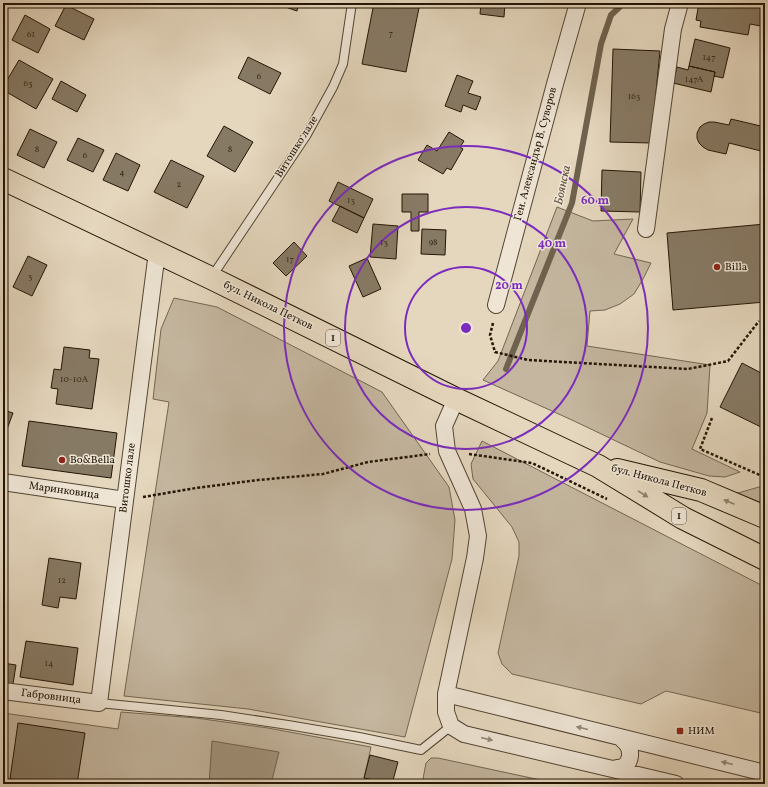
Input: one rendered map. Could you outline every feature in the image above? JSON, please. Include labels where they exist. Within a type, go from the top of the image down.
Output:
[{"type":"highway","name":"бул. Никола Петков","points":[[3,179],[211,278],[456,399],[598,466],[683,518],[765,559]]},
{"type":"highway","name":"бул. Никола Петков","points":[[598,466],[700,490],[765,517]]},
{"type":"street","name":"Ген. Александър В. Суворов","points":[[496,305],[578,3]]},
{"type":"street","points":[[646,229],[673,29],[680,3]]},
{"type":"street","name":"Витошко лале","points":[[99,703],[157,252]]},
{"type":"street","points":[[456,399],[444,426],[447,452],[473,509],[478,536],[475,558],[446,694],[446,712],[451,726],[464,734],[676,784]]},
{"type":"street","name":"Маринковица","points":[[3,482],[125,500]]},
{"type":"street","name":"Габровница","points":[[3,691],[99,703]]},
{"type":"street","points":[[446,694],[765,773]]},
{"type":"street","points":[[613,769],[627,764],[630,758],[630,749],[620,737]]},
{"type":"lane","name":"Витошко лале","points":[[211,278],[306,136],[333,86],[343,64],[352,3]]},
{"type":"lane","points":[[99,703],[221,715],[359,737],[421,750],[451,726]]},
{"type":"path","points":[[496,305],[490,335],[495,352],[528,360],[605,365],[688,369],[728,361],[759,321]]},
{"type":"path","points":[[712,418],[700,450],[762,476]]},
{"type":"shaded area","points":[[557,207],[593,221],[633,219],[614,254],[651,263],[634,294],[620,304],[605,310],[590,311],[587,346],[710,365],[707,413],[692,449],[740,472],[725,477],[709,476],[660,462],[483,380],[498,361]]},
{"type":"shaded area","points":[[174,298],[217,307],[382,392],[449,487],[455,520],[452,559],[405,737],[248,709],[124,696],[169,402],[153,399],[161,329]]},
{"type":"shaded area","points":[[482,441],[765,587],[765,714],[666,691],[641,704],[512,674],[502,664],[498,653],[519,556],[519,542],[512,527],[473,479],[471,464]]},
{"type":"shaded area","points":[[759,487],[765,487],[765,508],[731,495]]},
{"type":"shaded area","points":[[121,712],[196,718],[268,728],[371,747],[364,778],[391,784],[3,784],[3,713],[118,729]]},
{"type":"shaded area","points":[[212,741],[279,752],[271,784],[209,784]]},
{"type":"shaded area","points":[[431,758],[438,758],[559,784],[422,784],[426,763]]},
{"type":"building","points":[[274,3],[299,3],[297,11]]},
{"type":"building","points":[[374,3],[420,3],[406,72],[362,64]]},
{"type":"building","points":[[481,3],[505,3],[504,17],[480,14]]},
{"type":"building","points":[[699,3],[764,3],[761,26],[750,24],[748,35],[700,27],[701,21],[696,20]]},
{"type":"building","points":[[66,5],[94,19],[84,40],[55,26]]},
{"type":"building","points":[[25,15],[50,29],[38,53],[12,40]]},
{"type":"building","points":[[695,39],[730,48],[723,78],[714,76],[715,72],[689,66]]},
{"type":"building","points":[[613,49],[660,51],[651,143],[610,142]]},
{"type":"building","points":[[248,57],[281,73],[270,94],[238,78]]},
{"type":"building","points":[[19,60],[53,79],[36,109],[3,90],[3,87]]},
{"type":"building","points":[[689,66],[715,72],[711,92],[673,83],[677,67],[688,70]]},
{"type":"building","points":[[457,75],[473,81],[468,93],[481,97],[476,110],[463,105],[461,112],[445,106]]},
{"type":"building","points":[[61,81],[86,95],[77,112],[52,99]]},
{"type":"building","points":[[731,119],[765,127],[765,152],[729,143],[726,154],[708,150],[699,143],[697,133],[700,127],[704,124],[714,122],[729,125]]},
{"type":"building","points":[[224,126],[253,142],[235,172],[207,156]]},
{"type":"building","points":[[30,129],[57,142],[44,168],[17,155]]},
{"type":"building","points":[[449,132],[464,141],[460,147],[463,149],[451,170],[447,168],[443,174],[418,160],[427,145],[437,151]]},
{"type":"building","points":[[78,138],[104,150],[93,172],[67,160]]},
{"type":"building","points":[[116,153],[140,165],[128,191],[103,180]]},
{"type":"building","points":[[171,160],[204,176],[187,208],[154,192]]},
{"type":"building","points":[[602,170],[641,172],[640,212],[601,211]]},
{"type":"building","points":[[338,182],[373,199],[364,218],[329,201]]},
{"type":"building","points":[[402,194],[428,194],[428,212],[419,212],[419,231],[411,231],[411,212],[402,212]]},
{"type":"building","points":[[340,206],[364,218],[357,233],[332,221]]},
{"type":"building","points":[[373,224],[398,226],[396,259],[370,257]]},
{"type":"building","name":"Billa","points":[[765,224],[765,302],[673,310],[667,233]]},
{"type":"building","points":[[422,229],[446,230],[445,255],[421,254]]},
{"type":"building","points":[[294,242],[307,256],[286,276],[273,263]]},
{"type":"building","points":[[3,244],[7,246],[3,254]]},
{"type":"building","points":[[28,256],[47,265],[32,296],[13,287]]},
{"type":"building","points":[[367,258],[381,289],[363,297],[349,266]]},
{"type":"building","points":[[64,347],[90,350],[89,358],[99,359],[92,409],[56,404],[58,389],[51,388],[54,369],[61,370]]},
{"type":"building","points":[[742,363],[765,375],[765,419],[761,427],[720,407]]},
{"type":"building","points":[[3,410],[13,413],[3,440]]},
{"type":"building","points":[[765,419],[765,429],[761,427]]},
{"type":"building","points":[[29,421],[117,433],[111,478],[22,466]]},
{"type":"building","points":[[49,558],[81,563],[76,599],[60,597],[58,608],[42,605]]},
{"type":"building","points":[[26,641],[78,648],[73,685],[20,677]]},
{"type":"building","points":[[3,663],[16,665],[13,684],[3,683]]},
{"type":"building","points":[[18,723],[85,733],[77,784],[47,784],[10,779]]},
{"type":"building","points":[[370,755],[398,762],[392,784],[364,778]]},
{"type":"waterway","name":"Боянска","points":[[506,369],[572,203],[601,44],[611,15],[624,3]]},
{"type":"place","name":"Billa","points":[[717,267]]},
{"type":"place","name":"Bo&Bella","points":[[62,460]]},
{"type":"place","name":"НИМ","points":[[680,731]]}]
